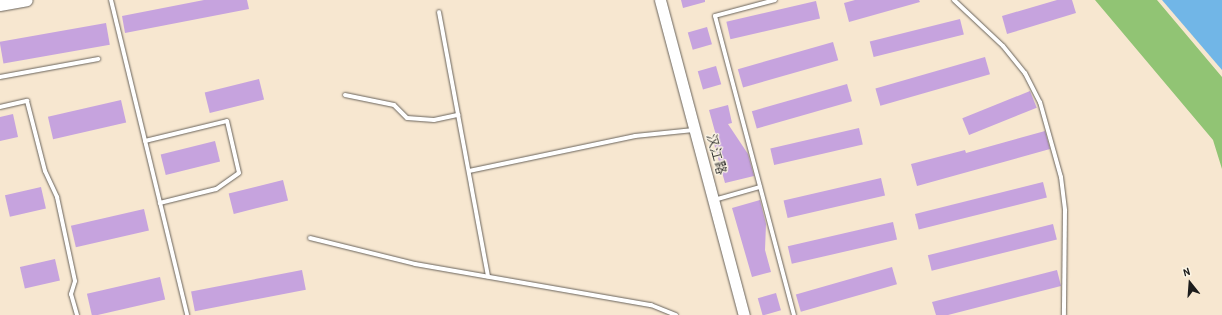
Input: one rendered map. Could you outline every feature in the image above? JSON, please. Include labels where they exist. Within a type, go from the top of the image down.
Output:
[{"type":"main road","points":[[0,5],[27,0]]},
{"type":"street","name":"汉江路","points":[[660,0],[744,315]]},
{"type":"lane","points":[[111,0],[187,315]]},
{"type":"lane","points":[[775,0],[715,16],[794,315]]},
{"type":"lane","points":[[954,0],[1003,46],[1025,73],[1040,102],[1061,177],[1065,211],[1064,315]]},
{"type":"lane","points":[[439,12],[488,277]]},
{"type":"lane","points":[[0,76],[98,59]]},
{"type":"lane","points":[[345,95],[394,105],[407,118],[434,120],[458,115]]},
{"type":"lane","points":[[0,107],[27,101],[45,171],[57,197],[75,281],[71,294],[77,315]]},
{"type":"lane","points":[[145,141],[227,121],[239,173],[216,189],[160,203]]},
{"type":"lane","points":[[469,171],[635,136],[695,130]]},
{"type":"lane","points":[[713,200],[760,187]]},
{"type":"lane","points":[[310,238],[415,264],[651,305],[676,315]]},
{"type":"green space","points":[[1095,0],[1157,0],[1222,77],[1222,169],[1213,140]]},
{"type":"water","points":[[1162,0],[1222,0],[1222,70]]},
{"type":"building","points":[[204,0],[247,0],[249,9],[125,33],[122,16]]},
{"type":"building","points":[[681,0],[705,0],[705,2],[683,8]]},
{"type":"building","points":[[855,0],[919,0],[920,2],[849,22],[844,3]]},
{"type":"building","points":[[1057,0],[1072,0],[1076,13],[1007,34],[1002,16]]},
{"type":"building","points":[[816,1],[820,19],[730,39],[726,22]]},
{"type":"building","points":[[960,19],[964,35],[874,57],[870,41]]},
{"type":"building","points":[[106,23],[110,45],[3,63],[0,42]]},
{"type":"building","points":[[707,27],[712,44],[693,50],[688,33]]},
{"type":"building","points":[[833,42],[838,60],[743,88],[738,69]]},
{"type":"building","points":[[985,57],[990,74],[880,106],[875,88]]},
{"type":"building","points":[[716,66],[721,84],[703,90],[698,71]]},
{"type":"building","points":[[259,79],[264,99],[210,113],[205,93]]},
{"type":"building","points":[[847,84],[852,101],[757,129],[752,111]]},
{"type":"building","points":[[1030,91],[1037,108],[969,135],[962,118]]},
{"type":"building","points":[[121,100],[126,122],[53,139],[48,117]]},
{"type":"building","points":[[728,105],[732,123],[728,124],[748,154],[754,176],[725,183],[713,140],[717,139],[709,110]]},
{"type":"building","points":[[13,114],[18,137],[0,141],[0,117]]},
{"type":"building","points":[[859,128],[863,145],[774,165],[770,148]]},
{"type":"building","points":[[1045,131],[1050,149],[917,186],[911,164],[965,150],[966,153]]},
{"type":"building","points":[[215,141],[220,161],[166,175],[161,155]]},
{"type":"building","points":[[881,178],[885,196],[788,218],[784,200]]},
{"type":"building","points":[[283,180],[288,200],[234,214],[229,194]]},
{"type":"building","points":[[1043,182],[1047,198],[919,229],[915,214]]},
{"type":"building","points":[[41,187],[46,208],[10,217],[5,195]]},
{"type":"building","points":[[760,200],[766,224],[765,250],[771,272],[752,277],[732,208]]},
{"type":"building","points":[[144,209],[149,230],[76,247],[71,226]]},
{"type":"building","points":[[893,222],[897,240],[792,264],[788,246]]},
{"type":"building","points":[[1053,224],[1057,240],[932,271],[928,255]]},
{"type":"building","points":[[55,259],[60,280],[25,289],[20,267]]},
{"type":"building","points":[[892,267],[897,284],[801,312],[796,295]]},
{"type":"building","points":[[302,270],[306,290],[195,311],[191,292]]},
{"type":"building","points":[[1057,270],[1061,286],[948,315],[936,315],[932,302]]},
{"type":"building","points":[[160,277],[165,299],[98,315],[92,315],[87,294]]},
{"type":"building","points":[[776,293],[781,310],[763,315],[758,298]]}]
